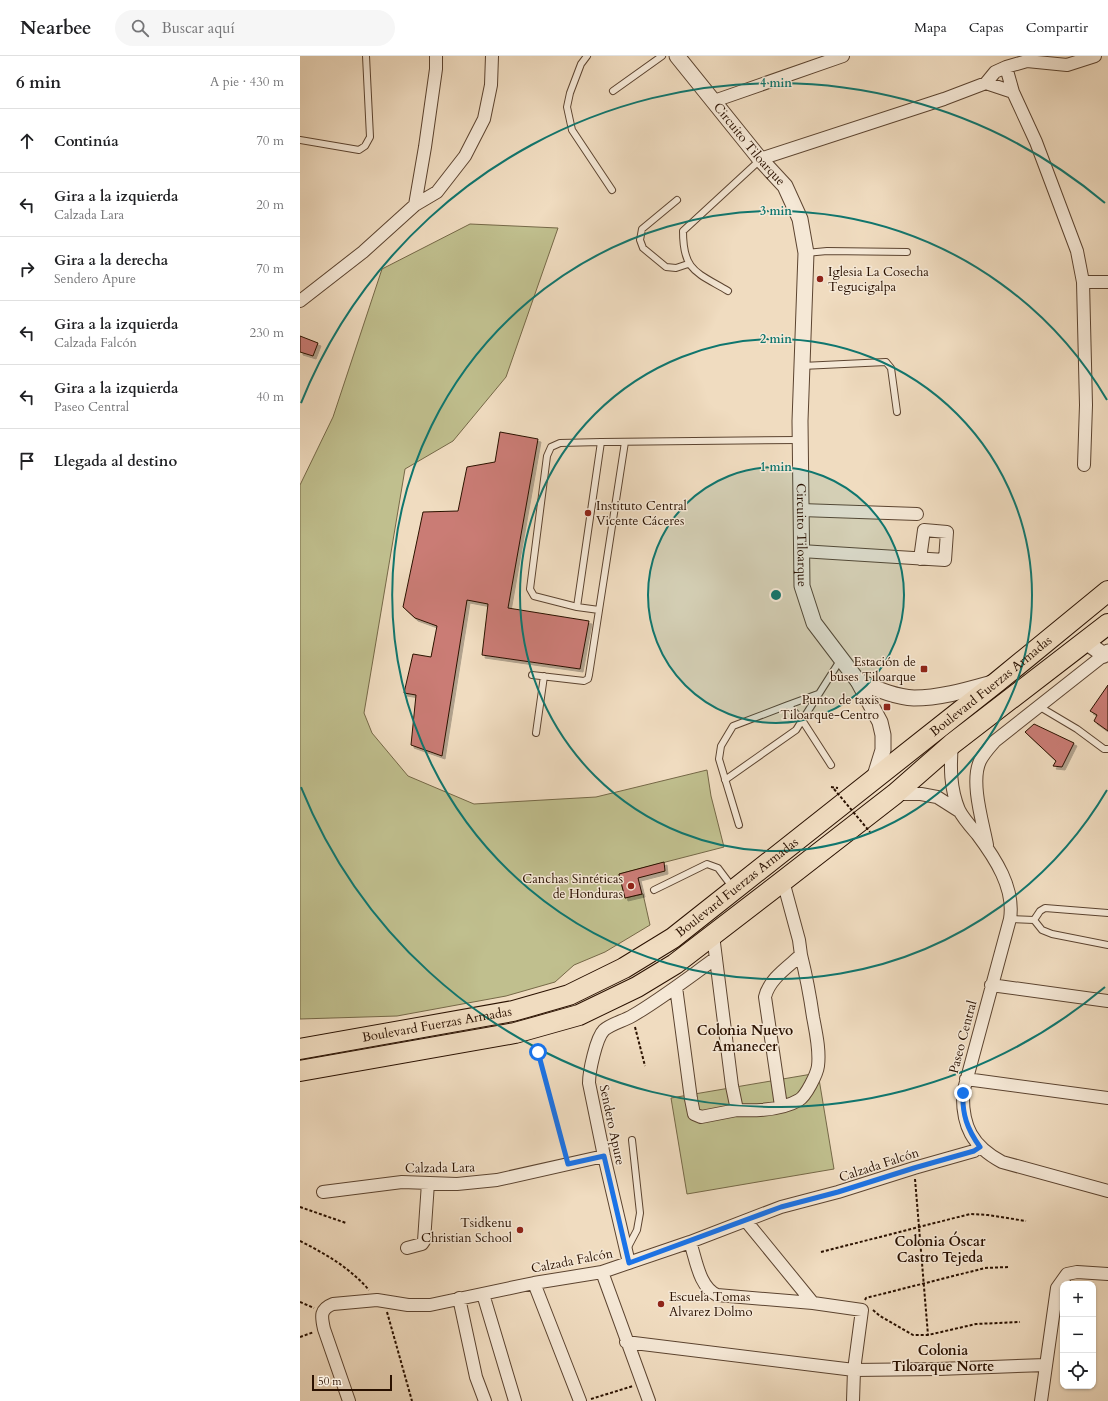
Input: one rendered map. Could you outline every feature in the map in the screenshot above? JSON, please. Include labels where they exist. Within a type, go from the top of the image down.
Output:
[{"type":"highway","name":"Boulevard Fuerzas Armadas","points":[[300,1049],[513,1011],[570,995],[624,968],[672,938],[997,682],[1108,591]]},
{"type":"highway","name":"Boulevard Fuerzas Armadas","points":[[300,1071],[515,1033],[580,1015],[643,983],[675,964],[783,881],[895,794],[952,744],[1108,624]]},
{"type":"street","points":[[415,205],[436,69],[436,56]]},
{"type":"street","points":[[300,301],[363,252],[415,205],[437,192],[465,156],[484,119],[491,85],[492,56]]},
{"type":"street","name":"Circuito Tiloarque","points":[[678,56],[760,159],[784,186],[800,219],[806,253],[800,440],[802,586],[814,623],[858,681],[880,722],[883,735],[883,750],[874,779]]},
{"type":"street","points":[[714,101],[843,56]]},
{"type":"street","points":[[760,159],[889,118],[986,83],[995,72],[1006,67],[1027,61],[1067,65],[1095,56]]},
{"type":"street","points":[[1006,67],[1013,92],[1036,142],[1077,251],[1083,282],[1086,405],[1084,465]]},
{"type":"street","points":[[986,83],[1013,92]]},
{"type":"street","points":[[1083,282],[1108,282]]},
{"type":"street","points":[[801,510],[917,514]]},
{"type":"street","points":[[801,551],[920,559]]},
{"type":"street","points":[[987,848],[977,792],[979,763],[985,752],[995,741],[1107,655],[1086,642]]},
{"type":"street","points":[[858,681],[885,692],[912,698],[955,693],[997,682]]},
{"type":"street","name":"Paseo Central","points":[[952,744],[950,769],[952,788],[959,811],[987,848],[1009,890],[1012,900],[1010,919],[966,1079],[962,1111],[969,1133],[988,1155],[1002,1162],[1108,1191]]},
{"type":"street","name":"Paseo Central","points":[[895,794],[921,794],[937,797],[959,811]]},
{"type":"street","points":[[676,988],[694,1114],[701,1116],[737,1110],[781,1106],[800,1099],[812,1083],[818,1066],[818,1046],[799,940],[783,881]]},
{"type":"street","points":[[713,935],[732,1086],[737,1110]]},
{"type":"street","points":[[781,1106],[765,997],[767,990],[777,976],[801,955]]},
{"type":"street","name":"Sendero Apure","points":[[628,1257],[604,1156],[589,1083],[589,1075],[600,1036],[605,1030],[632,1016],[676,988],[716,958]]},
{"type":"street","points":[[991,985],[1108,1001]]},
{"type":"street","points":[[966,1079],[1108,1098]]},
{"type":"street","name":"Calzada Falcón","points":[[322,1312],[326,1306],[333,1304],[381,1301],[430,1305],[534,1283],[602,1272],[628,1257],[690,1242],[781,1207],[838,1192],[974,1151],[980,1147]]},
{"type":"street","name":"Calzada Lara","points":[[323,1192],[402,1182],[457,1184],[497,1180],[604,1156]]},
{"type":"street","points":[[407,1248],[422,1244],[424,1241],[428,1183]]},
{"type":"street","points":[[746,1221],[813,1303]]},
{"type":"street","points":[[690,1242],[704,1282],[709,1292],[717,1296],[863,1306],[854,1370],[853,1401]]},
{"type":"street","points":[[602,1272],[626,1342],[649,1401]]},
{"type":"street","points":[[1041,1401],[1057,1288],[1067,1274],[1077,1272],[1108,1274]]},
{"type":"street","points":[[534,1283],[580,1401]]},
{"type":"street","points":[[483,1294],[515,1401]]},
{"type":"street","points":[[459,1298],[476,1377],[485,1401]]},
{"type":"street","points":[[322,1312],[324,1329],[349,1401]]},
{"type":"street","points":[[626,1342],[854,1370],[938,1369],[1046,1364]]},
{"type":"lane","points":[[300,140],[359,150],[365,146],[370,138],[366,56]]},
{"type":"lane","points":[[587,56],[578,71],[570,93],[567,107],[572,130],[612,190]]},
{"type":"lane","points":[[614,91],[662,56]]},
{"type":"lane","points":[[728,291],[697,273],[688,264],[683,250],[683,231],[760,159]]},
{"type":"lane","points":[[677,200],[642,229],[640,240],[643,248],[666,267],[676,268],[688,264]]},
{"type":"lane","points":[[806,253],[827,251],[907,252]]},
{"type":"lane","points":[[802,366],[886,362],[891,368],[897,412]]},
{"type":"lane","points":[[599,610],[577,607],[534,596],[530,589],[547,456],[551,447],[560,443],[800,440]]},
{"type":"lane","points":[[577,607],[601,442]]},
{"type":"lane","points":[[532,675],[584,681],[588,679],[625,442]]},
{"type":"lane","points":[[725,780],[796,730],[841,658]]},
{"type":"lane","points":[[536,733],[544,676]]},
{"type":"lane","points":[[740,825],[719,759],[721,746],[733,726],[818,694]]},
{"type":"lane","points":[[788,705],[802,720],[831,765]]},
{"type":"lane","points":[[1040,707],[1077,729],[1104,749],[1108,749]]},
{"type":"lane","points":[[654,890],[707,864],[718,868],[734,889]]},
{"type":"lane","points":[[1034,920],[1040,911],[1045,908],[1108,913]]},
{"type":"lane","points":[[1010,919],[1034,920],[1042,930],[1052,934],[1108,945]]},
{"type":"lane","points":[[628,1257],[637,1230],[640,1213],[632,1140]]},
{"type":"path","points":[[833,788],[870,832]]},
{"type":"path","points":[[632,1016],[641,1044],[645,1066]]},
{"type":"path","points":[[538,1052],[568,1164]]},
{"type":"path","points":[[914,1168],[928,1335]]},
{"type":"path","points":[[300,1210],[301,1207],[346,1223]]},
{"type":"path","points":[[821,1252],[970,1214],[988,1215],[1026,1221]]},
{"type":"path","points":[[300,1241],[329,1256],[358,1277],[381,1301],[412,1401]]},
{"type":"path","points":[[1008,1267],[985,1268],[866,1298],[863,1306],[913,1335],[928,1335],[976,1324],[1020,1322]]},
{"type":"path","points":[[300,1302],[322,1312]]},
{"type":"path","points":[[300,1337],[324,1329]]},
{"type":"path","points":[[586,1401],[641,1383]]},
{"type":"shaded area","points":[[470,224],[558,228],[506,377],[453,441],[405,469],[364,713],[372,733],[408,776],[474,804],[596,797],[707,770],[711,796],[724,847],[619,874],[625,898],[643,894],[650,925],[605,952],[574,965],[555,982],[506,996],[397,1016],[300,1019],[300,485],[333,417],[382,269]]},
{"type":"shaded area","points":[[818,1073],[834,1169],[687,1194],[671,1098]]},
{"type":"building","points":[[300,336],[318,343],[313,356],[300,352]]},
{"type":"building","points":[[500,432],[538,439],[508,608],[589,621],[580,669],[482,655],[488,604],[467,600],[442,756],[411,745],[416,695],[404,693],[413,654],[431,657],[437,626],[415,618],[403,607],[423,512],[458,511],[467,467],[495,462]]},
{"type":"building","points":[[1108,685],[1108,731],[1094,721],[1097,715],[1090,711]]},
{"type":"building","points":[[1034,724],[1074,743],[1062,767],[1053,766],[1056,761],[1025,732]]},
{"type":"building","name":"Canchas Sintéticas de Honduras","points":[[664,862],[665,871],[638,878],[642,894],[625,898],[619,874]]},
{"type":"place","name":"Iglesia La Cosecha Tegucigalpa","points":[[820,279]]},
{"type":"place","name":"Instituto Central Vicente Cáceres","points":[[588,513]]},
{"type":"place","name":"Estación de buses Tiloarque","points":[[924,669]]},
{"type":"place","name":"Punto de taxis Tiloarque-Centro","points":[[887,707]]},
{"type":"place","name":"Canchas Sintéticas de Honduras","points":[[631,886]]},
{"type":"place","name":"Tsidkenu Christian School","points":[[520,1230]]},
{"type":"place","name":"Escuela Tomas Alvarez Dolmo","points":[[661,1304]]},
{"type":"district","name":"Colonia Nuevo Amanecer","points":[[745,1038]]},
{"type":"district","name":"Colonia Óscar Castro Tejeda","points":[[940,1250]]},
{"type":"district","name":"Colonia Tiloarque Norte","points":[[943,1358]]},
{"type":"route","points":[[538,1052],[568,1164],[604,1156],[629,1263],[690,1242],[781,1207],[838,1192],[959,1154],[974,1151],[980,1147],[969,1133],[962,1111],[963,1093]]}]
